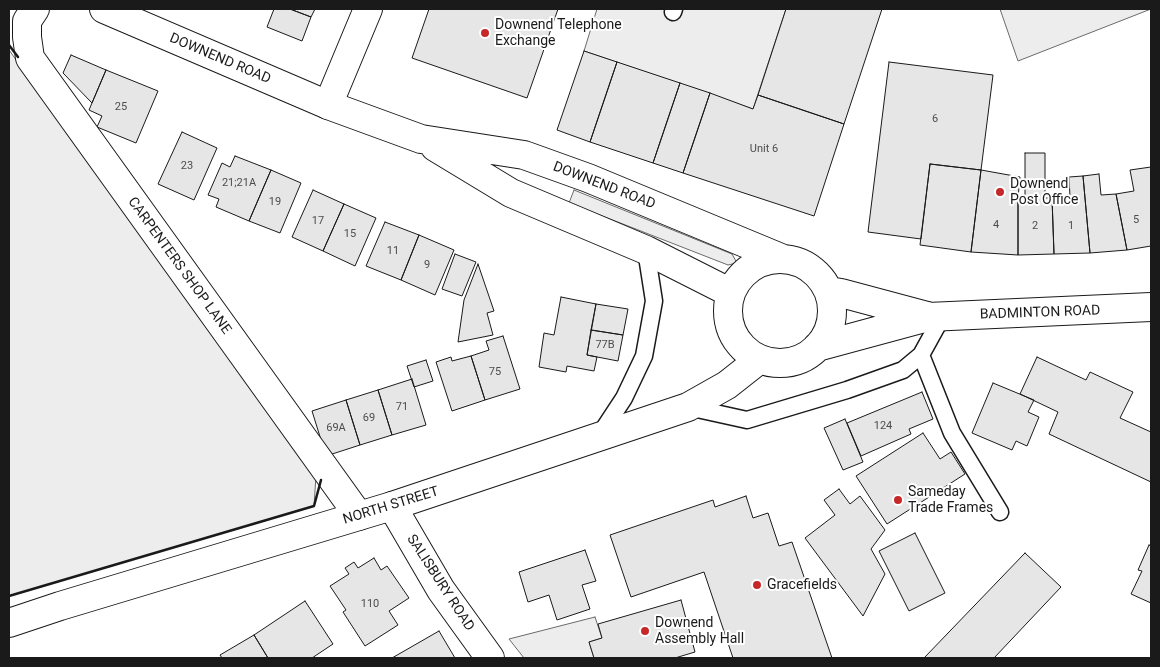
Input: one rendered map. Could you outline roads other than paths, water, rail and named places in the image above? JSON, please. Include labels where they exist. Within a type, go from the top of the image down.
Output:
[{"type":"main road","name":"CARPENTERS SHOP LANE","points":[[35,9],[27,21],[30,58],[359,516]]},
{"type":"main road","name":"DOWNEND ROAD","points":[[104,9],[328,105],[421,139],[512,193],[646,250],[731,293]]},
{"type":"main road","points":[[328,105],[368,9]]},
{"type":"main road","name":"DOWNEND ROAD","points":[[421,139],[524,155],[588,178],[781,258]]},
{"type":"main road","points":[[781,258],[796,261],[810,268],[821,278],[829,291],[832,306],[831,321],[826,335],[817,347],[804,356],[790,362],[775,363],[760,359],[746,350],[736,338],[730,324],[728,308],[731,293],[739,279],[751,268],[765,261],[781,258]]},
{"type":"main road","name":"BADMINTON ROAD","points":[[829,291],[936,317]]},
{"type":"main road","name":"BADMINTON ROAD","points":[[817,347],[936,317],[1151,307]]},
{"type":"main road","name":"NORTH STREET","points":[[9,623],[392,506],[688,407],[728,385],[760,359]]},
{"type":"main road","name":"SALISBURY ROAD","points":[[392,506],[441,590],[490,658]]},
{"type":"lane","points":[[598,438],[624,398],[644,356],[654,301],[646,250]]},
{"type":"lane","points":[[688,407],[747,420],[847,390],[903,370],[921,355],[936,317]]},
{"type":"lane","points":[[921,355],[952,433],[1000,512]]},
{"type":"place","name":"Downend Telephone Exchange","points":[[485,33]]},
{"type":"place","name":"Downend Post Office","points":[[1000,192]]},
{"type":"place","name":"Sameday Trade Frames","points":[[898,500]]},
{"type":"place","name":"Gracefields","points":[[757,585]]},
{"type":"place","name":"Downend Assembly Hall","points":[[645,631]]}]
